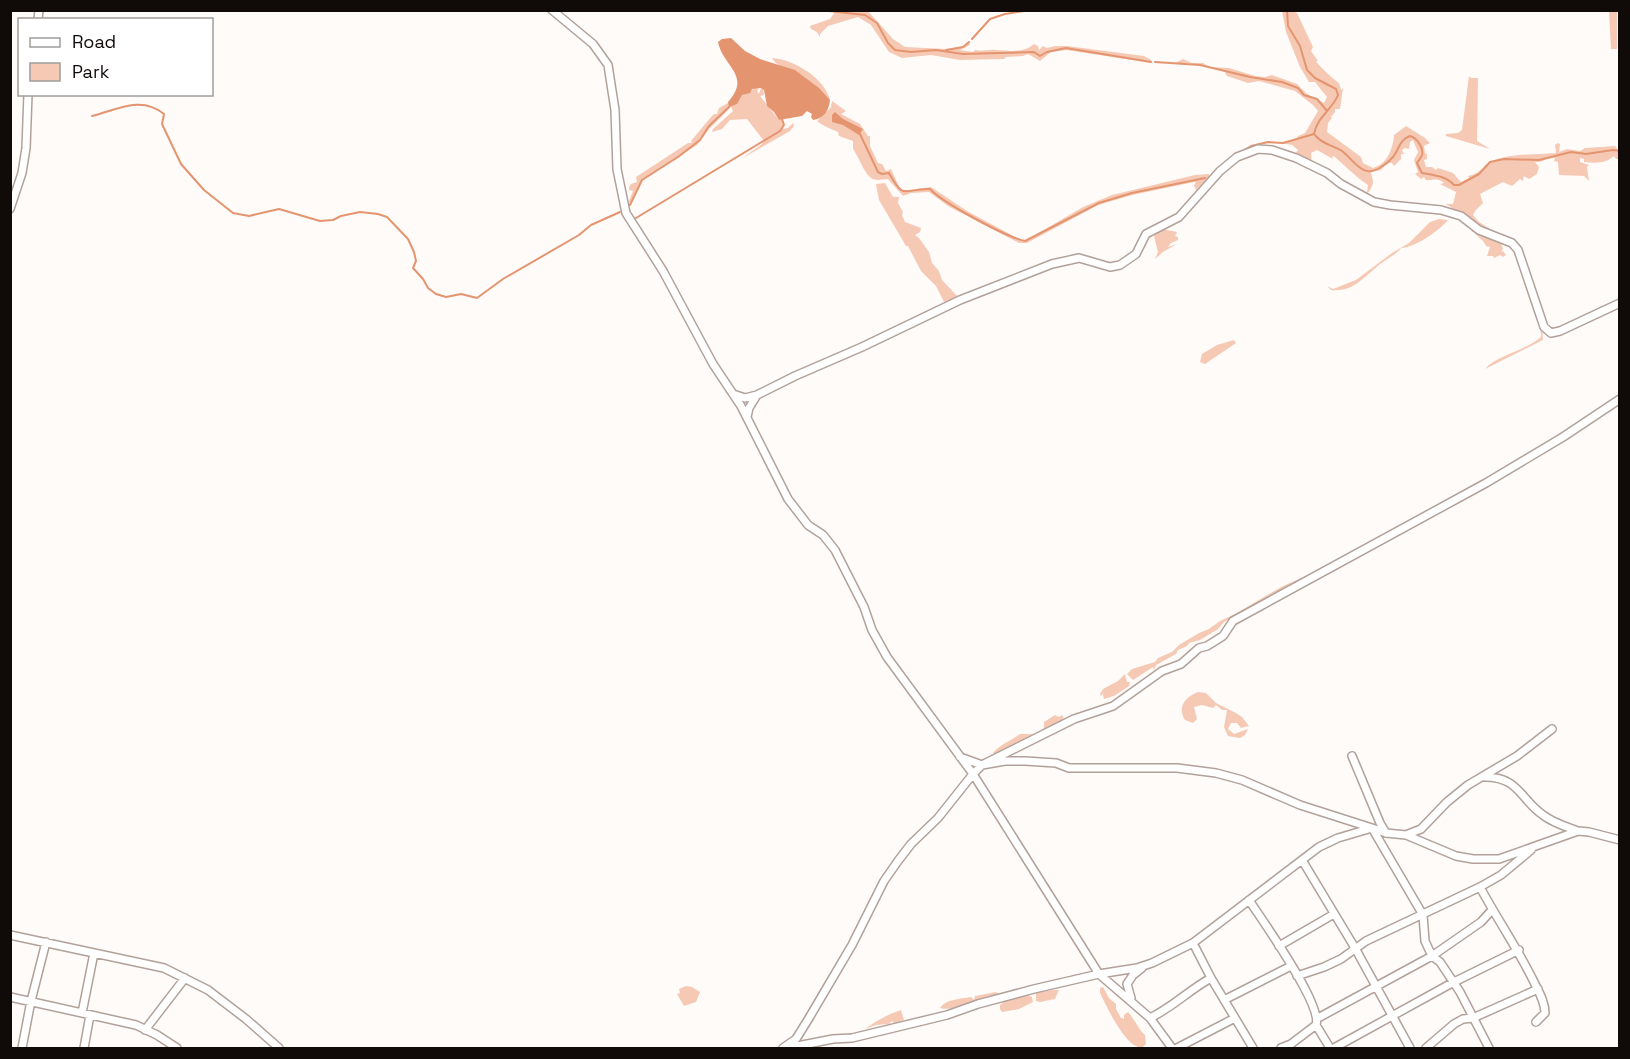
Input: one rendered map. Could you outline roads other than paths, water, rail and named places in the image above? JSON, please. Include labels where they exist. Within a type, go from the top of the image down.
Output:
[{"type":"street","points":[[552,10],[593,44],[608,65],[615,110],[617,169],[626,213],[663,271],[712,364],[747,417],[788,499],[808,525],[822,535],[835,550],[887,657],[973,774],[1099,974],[1150,1018],[1172,1048]]},
{"type":"street","points":[[10,209],[22,173],[26,148],[28,96]]},
{"type":"street","points":[[733,394],[746,398],[757,395],[960,300],[1052,264],[1079,258],[1110,267],[1120,265],[1136,254],[1146,234],[1179,217],[1215,175],[1238,157],[1258,149],[1272,150],[1296,158],[1327,173],[1341,184],[1374,202],[1441,210],[1461,216],[1479,230],[1512,243],[1518,250],[1544,327],[1551,333],[1555,334],[1620,303]]},
{"type":"street","points":[[747,417],[749,408],[757,395]]},
{"type":"street","points":[[785,1048],[796,1039],[817,1004],[852,945],[891,871],[911,844],[938,818],[982,765],[1074,719],[1113,706],[1162,671],[1181,664],[1199,648],[1223,636],[1233,621],[1486,483],[1563,437],[1620,399]]},
{"type":"street","points":[[1406,835],[1421,829],[1447,802],[1468,785],[1517,756],[1552,729]]},
{"type":"street","points":[[1352,756],[1386,833]]},
{"type":"street","points":[[960,757],[982,765],[1005,761],[1025,761],[1056,763],[1069,768],[1167,768],[1216,773],[1242,780],[1300,805],[1386,833],[1406,835],[1456,856],[1473,859],[1499,858],[1534,848],[1578,831]]},
{"type":"street","points":[[1483,777],[1505,779],[1513,783],[1544,816],[1578,831],[1620,840]]},
{"type":"street","points":[[1132,1001],[1127,984],[1133,975],[1147,965],[1193,943],[1319,847],[1338,838],[1372,828]]},
{"type":"street","points":[[1372,828],[1423,915],[1425,941],[1432,956],[1440,962],[1460,993],[1489,1048]]},
{"type":"street","points":[[1297,976],[1324,967],[1366,941],[1480,887],[1501,875],[1534,848]]},
{"type":"street","points":[[1302,860],[1355,948],[1410,1048]]},
{"type":"street","points":[[1480,887],[1492,910],[1519,950],[1538,989],[1545,1013],[1536,1022]]},
{"type":"street","points":[[1249,900],[1314,1006],[1317,1022],[1332,1048],[1452,982],[1519,950]]},
{"type":"street","points":[[1281,1048],[1291,1044],[1317,1022],[1376,986],[1432,956],[1481,922],[1492,910]]},
{"type":"street","points":[[1279,946],[1334,914]]},
{"type":"street","points":[[10,935],[164,968],[208,990],[279,1048]]},
{"type":"street","points":[[22,1048],[46,942]]},
{"type":"street","points":[[1193,943],[1253,1048]]},
{"type":"street","points":[[84,1048],[94,953]]},
{"type":"street","points":[[785,1048],[833,1039],[852,1038],[947,1015],[1034,989],[1147,965]]},
{"type":"street","points":[[1224,1000],[1291,966]]},
{"type":"street","points":[[145,1030],[186,978]]},
{"type":"street","points":[[1150,1018],[1166,1010],[1196,986],[1211,978]]},
{"type":"street","points":[[1426,1048],[1463,1019],[1473,1018],[1538,989]]},
{"type":"street","points":[[10,997],[136,1025],[177,1048]]},
{"type":"street","points":[[1177,1048],[1234,1018]]},
{"type":"waterway","points":[[820,10],[865,15],[877,23],[888,43],[895,50],[911,52],[936,50],[963,54],[1034,52],[1040,56],[1066,48],[1151,62]]},
{"type":"waterway","points":[[972,39],[990,19],[1031,10]]},
{"type":"waterway","points":[[1287,10],[1288,26],[1300,46],[1307,70],[1315,78],[1336,89],[1338,95],[1318,123],[1314,134],[1323,142],[1342,151],[1364,170],[1371,171],[1384,166],[1404,140],[1410,136],[1422,149],[1422,155],[1417,163],[1422,173],[1435,175],[1454,185],[1459,185],[1479,174],[1490,162],[1504,159],[1539,160],[1571,152],[1586,154],[1620,151]]},
{"type":"waterway","points":[[946,50],[963,47],[969,42]]},
{"type":"waterway","points":[[1155,62],[1200,65],[1282,82],[1298,88],[1304,95],[1317,99],[1327,111]]},
{"type":"waterway","points":[[92,116],[138,105],[147,105],[164,114],[162,124],[181,164],[204,190],[233,213],[249,216],[279,209],[320,221],[333,220],[360,212],[387,217],[408,239],[416,261],[413,268],[428,288],[446,297],[461,294],[477,298],[503,279],[579,235],[591,225],[620,212]]},
{"type":"waterway","points":[[630,205],[642,180],[700,140],[709,126],[729,107]]},
{"type":"waterway","points":[[636,218],[780,131],[784,125],[782,119]]},
{"type":"waterway","points":[[860,134],[878,172],[889,173],[902,191],[930,189],[975,219],[1025,241],[1099,203],[1132,193],[1205,178]]},
{"type":"waterway","points":[[1241,152],[1251,146],[1268,142],[1283,143],[1314,134]]}]
